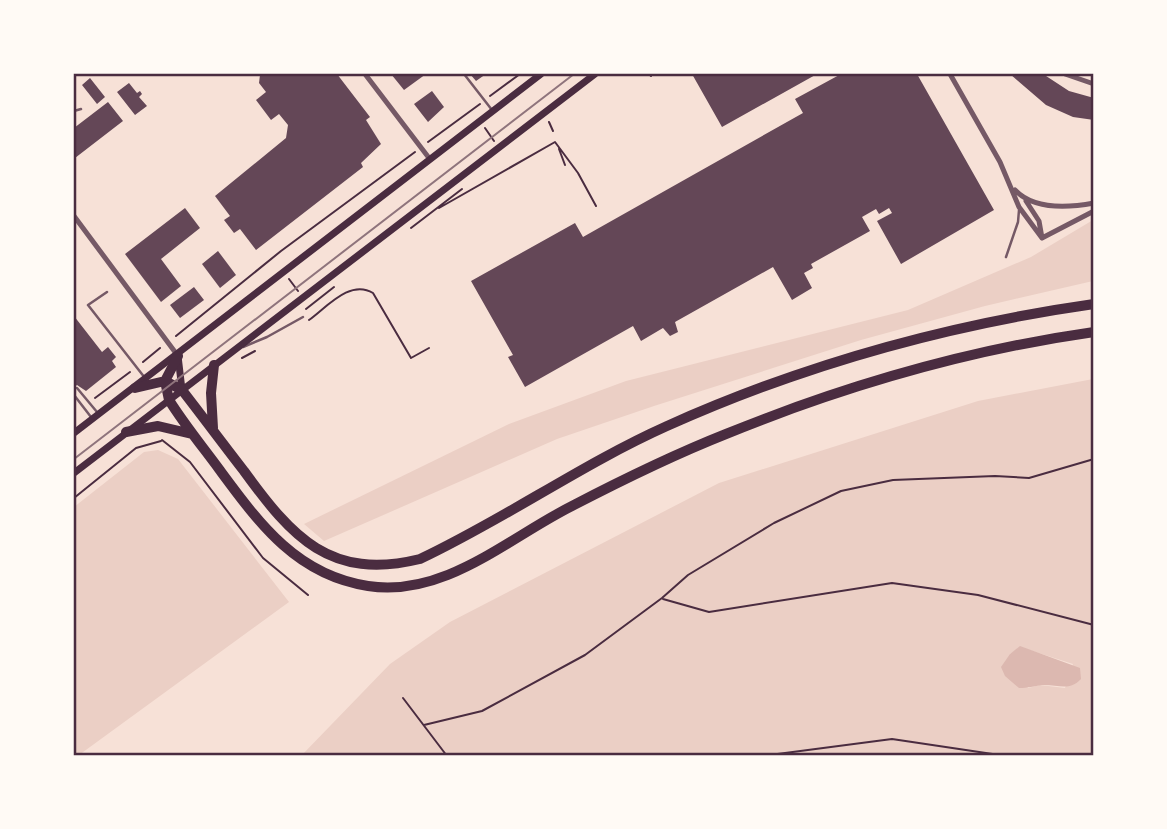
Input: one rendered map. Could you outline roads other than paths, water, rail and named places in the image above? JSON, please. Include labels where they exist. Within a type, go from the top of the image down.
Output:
[{"type":"highway","points":[[135,388],[165,381],[182,390],[276,514],[299,538],[345,561],[374,565],[405,563],[449,546],[512,508],[665,426],[791,375],[955,329],[1094,304]]},
{"type":"highway","points":[[178,356],[165,381],[169,400],[264,530],[295,557],[314,569],[351,582],[376,587],[410,585],[452,574],[570,507],[650,467],[774,415],[899,373],[980,353],[1094,332]]},
{"type":"highway","points":[[213,429],[211,393],[214,365]]},
{"type":"highway","points":[[126,432],[158,426],[181,429],[195,436]]},
{"type":"main road","points":[[74,433],[178,356],[429,158],[541,74]]},
{"type":"main road","points":[[74,473],[595,74]]},
{"type":"main road","points":[[178,356],[182,390]]},
{"type":"street","points":[[365,74],[429,158]]},
{"type":"street","points":[[950,74],[1013,188],[1019,207],[1042,238]]},
{"type":"street","points":[[1065,74],[1094,85]]},
{"type":"street","points":[[1013,188],[1039,220],[1042,238]]},
{"type":"street","points":[[1026,201],[1060,206],[1094,203]]},
{"type":"street","points":[[1042,238],[1094,211]]},
{"type":"street","points":[[74,216],[178,356]]},
{"type":"lane","points":[[464,74],[492,111]]},
{"type":"lane","points":[[74,111],[81,109]]},
{"type":"lane","points":[[1006,257],[1018,222],[1019,207]]},
{"type":"lane","points":[[107,292],[88,305],[147,379]]},
{"type":"lane","points":[[237,349],[267,337],[303,317]]},
{"type":"lane","points":[[77,388],[96,417]]},
{"type":"lane","points":[[74,395],[96,417]]},
{"type":"tram line","points":[[74,459],[574,74]]}]
